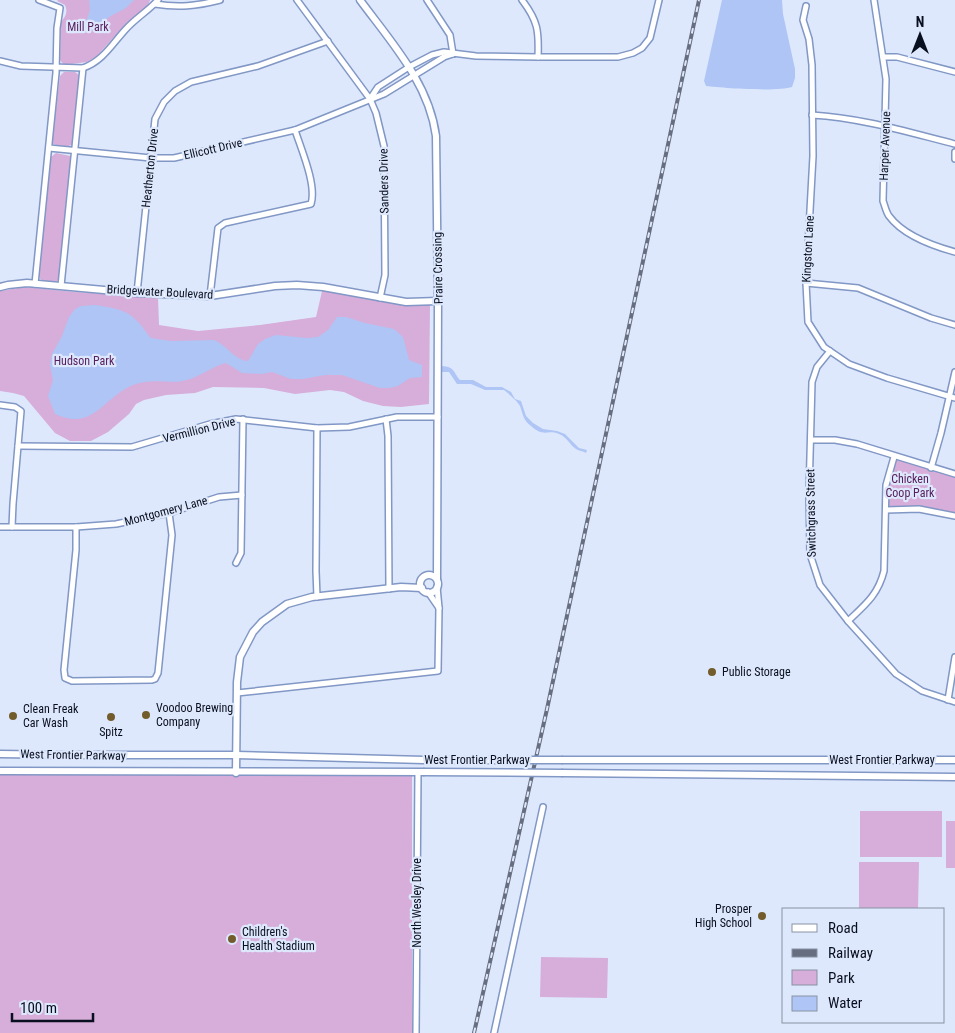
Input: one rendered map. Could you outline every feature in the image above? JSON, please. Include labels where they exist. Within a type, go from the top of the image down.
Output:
[{"type":"street","points":[[35,284],[57,67],[57,28],[60,8],[39,0]]},
{"type":"street","points":[[0,61],[21,66],[83,68],[102,57],[126,28],[156,1],[172,6],[192,6],[220,0]]},
{"type":"street","name":"Sanders Drive","points":[[297,0],[370,99],[376,113],[384,146],[385,276],[380,298]]},
{"type":"street","name":"Praire Crossing","points":[[360,0],[409,67],[434,118],[436,136],[438,301],[436,579]]},
{"type":"street","points":[[427,0],[450,35],[453,54]]},
{"type":"street","points":[[522,0],[534,15],[539,34],[538,57]]},
{"type":"street","name":"Ellicott Drive","points":[[370,99],[378,87],[409,67],[432,55],[444,52],[453,54],[538,57],[618,57],[633,53],[642,48],[650,38],[659,0]]},
{"type":"street","name":"Harper Avenue","points":[[874,0],[883,57],[886,94],[883,201],[888,215],[902,228],[922,239],[955,252]]},
{"type":"street","name":"Kingston Lane","points":[[806,6],[804,20],[811,51],[813,156],[806,283],[808,322],[824,347],[849,364],[955,398]]},
{"type":"street","name":"Heatherton Drive","points":[[137,293],[155,119],[164,102],[175,91],[191,82],[258,66],[328,40]]},
{"type":"street","name":"Ellicott Drive","points":[[49,148],[151,158],[174,158],[295,130],[384,94],[444,57],[453,54]]},
{"type":"street","points":[[883,57],[897,57],[955,72]]},
{"type":"street","points":[[61,286],[83,68]]},
{"type":"street","points":[[812,115],[844,117],[955,144]]},
{"type":"street","points":[[210,296],[218,228],[225,223],[311,204],[313,198],[312,186],[295,130]]},
{"type":"street","points":[[955,152],[955,159]]},
{"type":"street","points":[[806,283],[858,288],[931,318],[955,325]]},
{"type":"street","name":"Bridgewater Boulevard","points":[[0,287],[16,284],[35,284],[137,293],[210,296],[276,286],[297,285],[323,287],[406,302],[438,301]]},
{"type":"street","name":"Switchgrass Street","points":[[830,352],[817,367],[812,382],[809,493],[810,554],[820,585],[848,621],[896,674],[922,691],[955,702]]},
{"type":"street","points":[[931,468],[955,372]]},
{"type":"street","points":[[0,405],[20,409],[21,415],[12,527]]},
{"type":"street","name":"Vermillion Drive","points":[[18,446],[132,447],[210,424],[243,419],[284,426],[317,428],[349,427],[386,419],[438,416]]},
{"type":"street","points":[[236,563],[242,552],[243,419]]},
{"type":"street","points":[[386,419],[388,436],[389,589]]},
{"type":"street","points":[[317,428],[317,597]]},
{"type":"street","points":[[811,440],[835,440],[857,444],[955,474]]},
{"type":"street","points":[[848,621],[873,597],[881,584],[884,571],[886,485],[894,456]]},
{"type":"street","name":"Montgomery Lane","points":[[0,527],[76,527],[124,523],[168,513],[220,497],[242,495]]},
{"type":"street","points":[[886,510],[920,510],[955,516]]},
{"type":"street","points":[[76,527],[76,550],[64,670],[65,678],[72,681],[148,681],[155,679],[158,673],[172,535],[168,513]]},
{"type":"street","name":"Praire Crossing","points":[[429,575],[436,557]]},
{"type":"street","points":[[236,773],[237,693],[240,657],[253,632],[268,616],[287,604],[317,597],[401,587],[429,575],[436,579],[439,608],[438,671],[237,693]]},
{"type":"street","points":[[422,579],[425,590],[439,608]]},
{"type":"street","points":[[401,587],[433,591],[437,587]]},
{"type":"street","points":[[948,700],[955,657]]},
{"type":"street","name":"West Frontier Parkway","points":[[0,754],[236,755],[424,760],[955,760]]},
{"type":"street","name":"West Frontier Parkway","points":[[0,771],[420,772],[955,777]]},
{"type":"street","name":"North Wesley Drive","points":[[416,1033],[420,772]]},
{"type":"street","points":[[494,1033],[543,807]]},
{"type":"green space","name":"Mill Park","points":[[58,0],[150,0],[147,8],[123,27],[96,57],[87,62],[64,65],[60,60],[61,22],[66,10],[65,5]]},
{"type":"green space","points":[[64,72],[75,72],[80,76],[73,144],[61,146],[53,144],[52,140],[60,76]]},
{"type":"green space","points":[[56,153],[70,156],[71,159],[60,278],[57,281],[48,282],[40,279],[39,276],[51,157]]},
{"type":"green space","name":"Hudson Park","points":[[25,287],[158,297],[159,325],[198,331],[316,317],[323,287],[395,303],[430,305],[429,404],[401,407],[383,406],[363,401],[344,392],[330,390],[295,394],[264,388],[213,387],[195,393],[166,395],[144,400],[136,404],[129,414],[108,432],[91,441],[70,441],[55,433],[24,396],[0,391],[0,291]]},
{"type":"green space","name":"Chicken Coop Park","points":[[894,457],[955,474],[955,516],[932,511],[886,510],[886,485]]},
{"type":"green space","points":[[0,773],[412,774],[412,1033],[0,1033]]},
{"type":"green space","points":[[860,811],[942,811],[942,857],[860,857]]},
{"type":"green space","points":[[946,821],[955,821],[955,868],[946,868]]},
{"type":"green space","points":[[859,862],[919,862],[918,908],[859,908]]},
{"type":"green space","points":[[541,957],[608,958],[607,998],[540,997]]},
{"type":"water","points":[[89,0],[134,0],[126,8],[109,17],[99,29],[94,31],[88,29],[85,25],[90,10]]},
{"type":"water","points":[[722,0],[782,0],[783,14],[795,69],[792,87],[737,89],[706,86],[704,81]]},
{"type":"water","points":[[95,305],[127,313],[138,322],[151,338],[171,341],[214,340],[239,358],[248,361],[258,344],[265,339],[276,335],[306,338],[318,337],[328,330],[337,317],[346,317],[394,329],[403,337],[409,360],[422,365],[422,377],[410,378],[398,386],[380,388],[342,375],[291,379],[272,372],[262,374],[242,373],[226,363],[187,380],[174,382],[155,381],[133,385],[123,390],[89,416],[79,419],[68,418],[55,414],[48,396],[53,380],[50,365],[52,354],[62,336],[69,317],[75,309],[81,306]]},
{"type":"water","points":[[442,366],[452,369],[460,380],[473,380],[486,387],[502,387],[511,392],[515,399],[521,401],[526,416],[533,423],[543,429],[565,434],[579,448],[587,450],[586,453],[576,449],[562,435],[539,432],[528,424],[519,405],[504,390],[485,390],[471,384],[457,384],[449,372],[442,372]]},
{"type":"railway","points":[[474,1033],[547,709],[699,0]]},
{"type":"place","name":"Public Storage","points":[[712,672]]},
{"type":"place","name":"Voodoo Brewing Company","points":[[146,715]]},
{"type":"place","name":"Clean Freak Car Wash","points":[[13,716]]},
{"type":"place","name":"Spitz","points":[[111,717]]},
{"type":"place","name":"Prosper High School","points":[[762,916]]},
{"type":"place","name":"Children's Health Stadium","points":[[232,939]]}]
